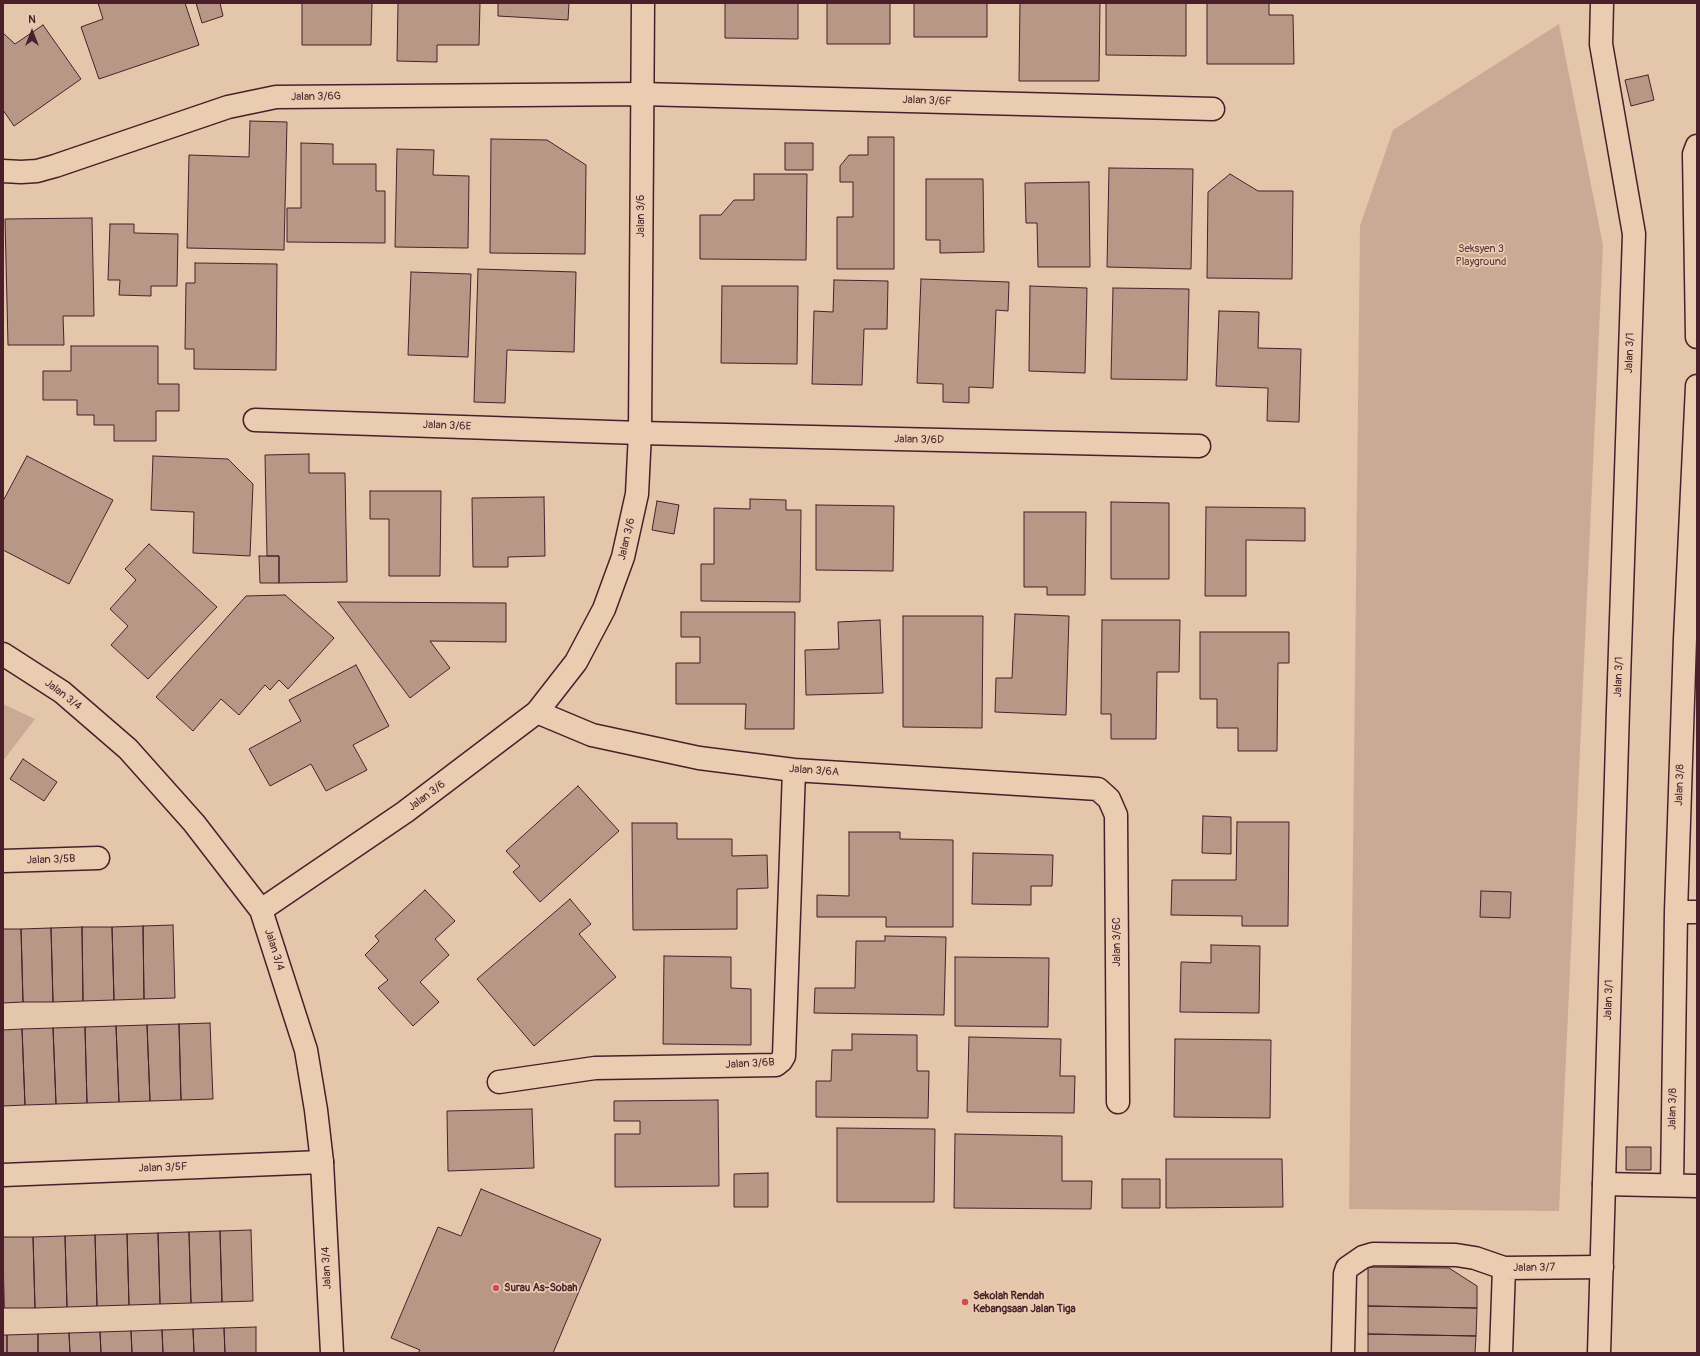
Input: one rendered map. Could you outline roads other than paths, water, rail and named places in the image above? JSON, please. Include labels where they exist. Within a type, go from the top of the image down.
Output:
[{"type":"street","name":"Jalan 3/6","points":[[261,910],[405,812],[537,712],[576,662],[604,609],[623,557],[637,494],[640,433],[641,94],[643,3]]},
{"type":"street","name":"Jalan 3/1","points":[[1599,1353],[1618,693],[1634,234],[1601,44],[1602,3]]},
{"type":"street","name":"Jalan 3/6F","points":[[641,94],[1213,109]]},
{"type":"street","name":"Jalan 3/6G","points":[[3,171],[37,171],[228,107],[276,97],[641,94]]},
{"type":"street","points":[[1697,146],[1694,154],[1697,337]]},
{"type":"street","name":"Jalan 3/8","points":[[1672,1185],[1686,912],[1697,386]]},
{"type":"street","name":"Jalan 3/6E","points":[[255,420],[640,433]]},
{"type":"street","name":"Jalan 3/6D","points":[[640,433],[1199,446]]},
{"type":"street","name":"Jalan 3/4","points":[[3,654],[62,692],[128,749],[194,823],[261,910],[306,1050],[316,1110],[322,1162],[332,1353]]},
{"type":"street","name":"Jalan 3/6A","points":[[537,712],[592,735],[698,758],[794,770],[1098,789]]},
{"type":"street","name":"Jalan 3/6B","points":[[499,1082],[595,1068],[776,1064],[781,1062],[784,1056],[794,770]]},
{"type":"street","name":"Jalan 3/6C","points":[[1098,789],[1109,800],[1116,815],[1118,1102]]},
{"type":"street","name":"Jalan 3/5B","points":[[3,861],[98,858]]},
{"type":"street","name":"Jalan 3/5F","points":[[3,1175],[322,1162]]},
{"type":"street","points":[[1604,1184],[1697,1186]]},
{"type":"street","points":[[1343,1353],[1345,1274],[1347,1268],[1363,1257],[1373,1254],[1456,1255],[1475,1258],[1504,1268]]},
{"type":"street","name":"Jalan 3/7","points":[[1501,1353],[1504,1268],[1602,1267]]},
{"type":"place","name":"Surau As-Sobah","points":[[496,1288]]},
{"type":"place","name":"Sekolah Rendah Kebangsaan Jalan Tiga","points":[[965,1302]]},
{"type":"park label","name":"Seksyen 3 Playground","points":[[1481,255]]}]
